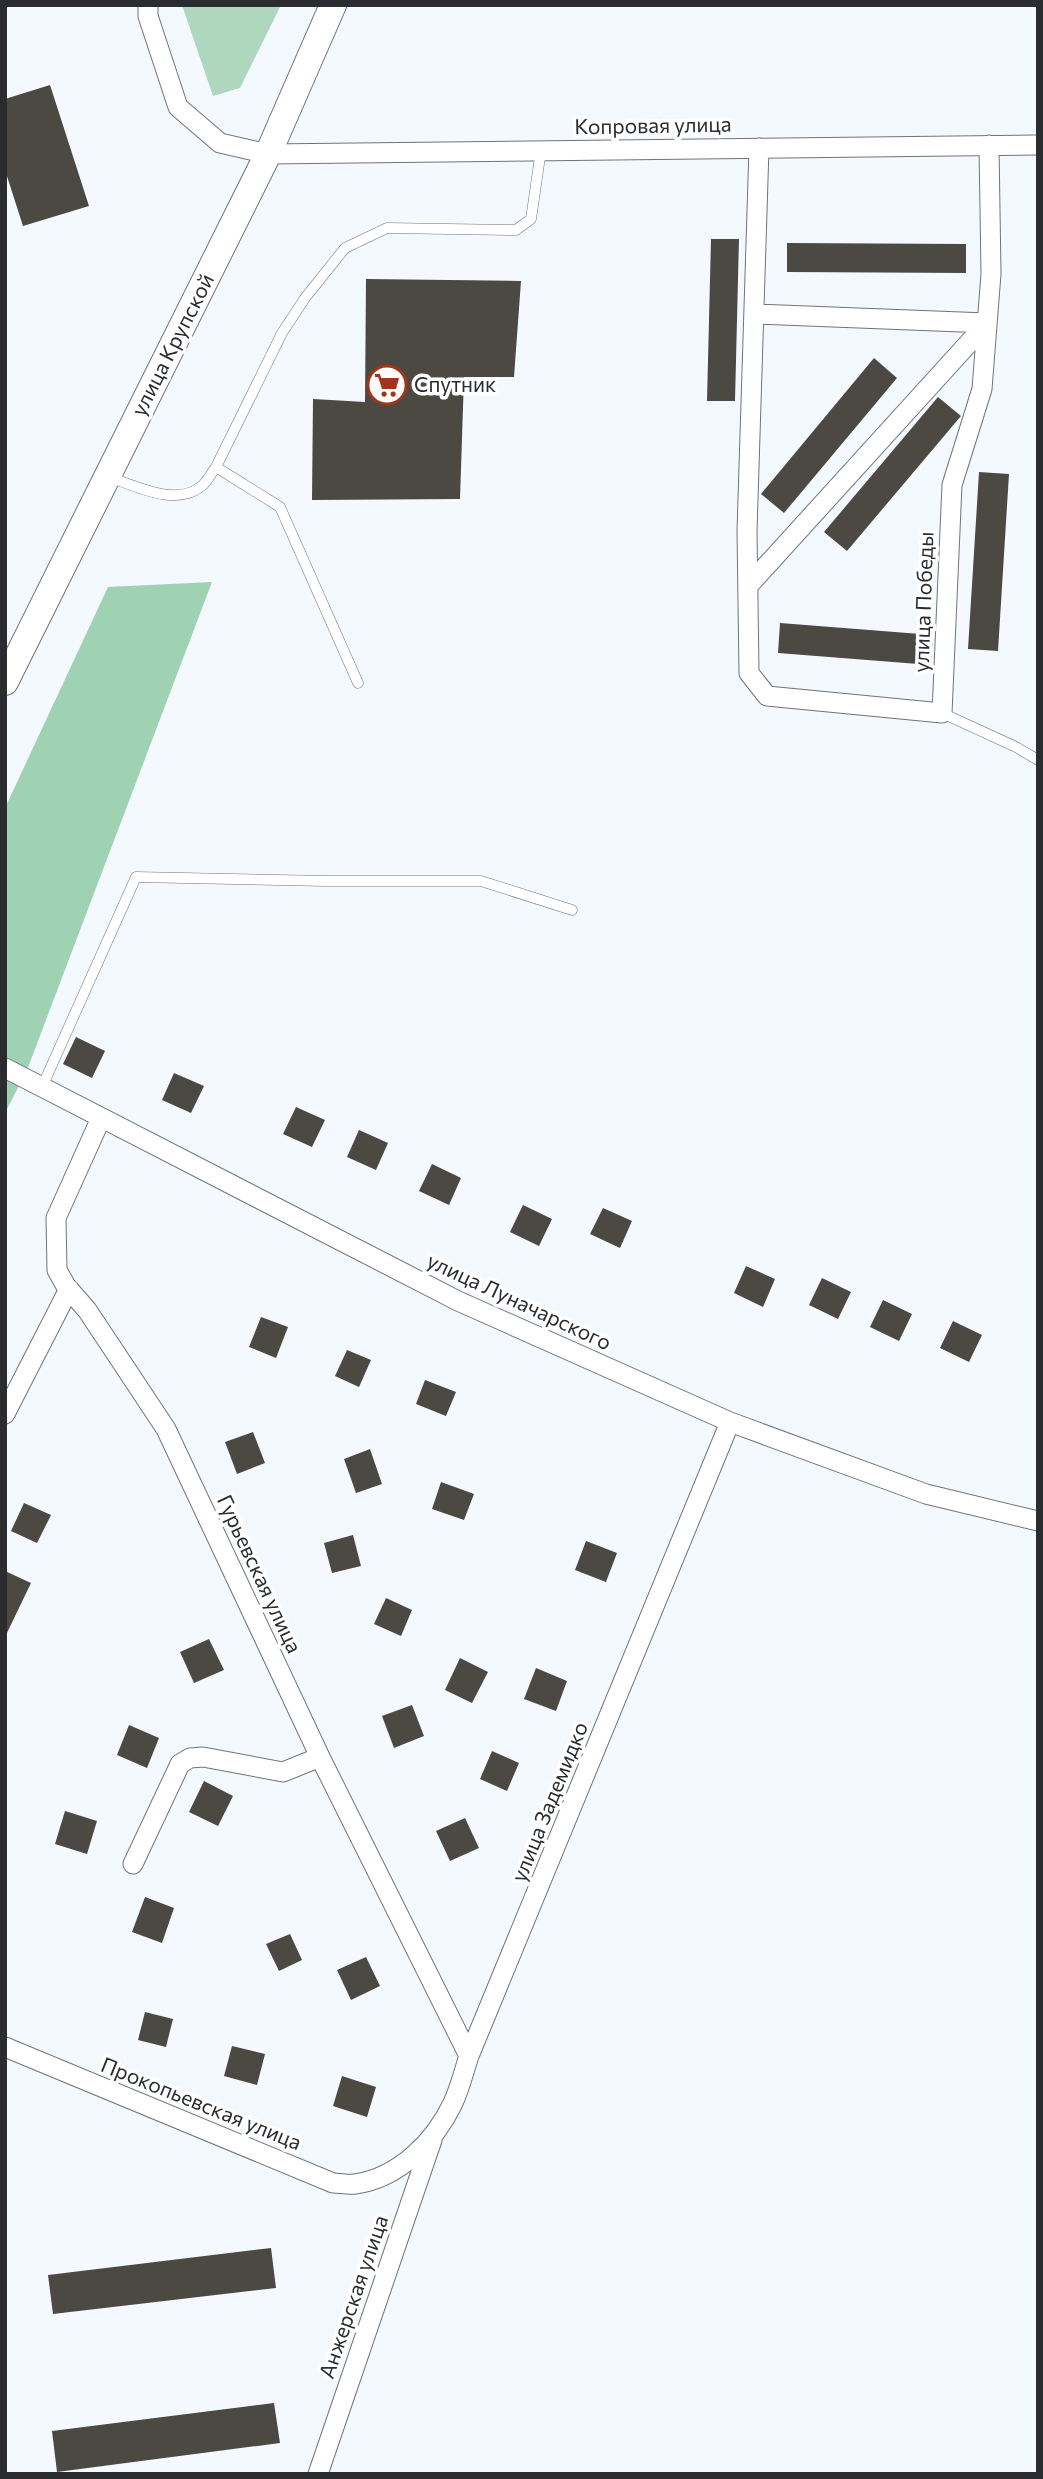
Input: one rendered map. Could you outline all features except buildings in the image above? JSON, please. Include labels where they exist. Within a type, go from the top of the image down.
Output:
[{"type":"street","name":"Копровая улица","points":[[148,5],[148,16],[178,107],[220,143],[268,153],[1038,145]]},
{"type":"street","name":"улица Крупской","points":[[5,682],[11,654],[107,476],[268,153],[333,5]]},
{"type":"street","name":"улица Победы","points":[[942,713],[952,485],[982,389],[988,323],[991,274],[989,145]]},
{"type":"street","points":[[760,148],[747,531],[749,673],[767,696],[942,713]]},
{"type":"street","points":[[754,314],[988,323]]},
{"type":"street","points":[[748,586],[988,323]]},
{"type":"street","name":"улица Луначарского","points":[[5,1068],[458,1301],[730,1422],[926,1494],[1038,1521]]},
{"type":"street","name":"Гурьевская улица","points":[[101,1118],[56,1218],[57,1270],[87,1310],[166,1429],[320,1757],[469,2056]]},
{"type":"street","points":[[5,1414],[69,1289]]},
{"type":"street","name":"улица Задемидко","points":[[382,2175],[412,2157],[434,2136],[454,2102],[469,2056],[730,1422]]},
{"type":"street","points":[[134,1864],[180,1764],[190,1758],[203,1757],[283,1772],[320,1757]]},
{"type":"street","name":"Прокопьевская улица","points":[[5,2047],[333,2183],[355,2184],[382,2175]]},
{"type":"street","name":"Анжерская улица","points":[[318,2474],[434,2136]]},
{"type":"lane","points":[[107,476],[159,494],[184,494],[202,485],[216,467],[282,333],[305,298],[345,248],[387,228],[516,230],[531,219],[541,150]]},
{"type":"lane","points":[[216,467],[280,507],[358,683]]},
{"type":"lane","points":[[942,713],[1038,760]]},
{"type":"lane","points":[[42,1087],[136,877],[481,881],[572,910]]},
{"type":"green space","points":[[182,5],[281,5],[240,88],[213,96]]},
{"type":"green space","points":[[212,582],[27,1070],[5,1113],[5,808],[108,587]]},
{"type":"place","name":"Спутник","points":[[387,385]]}]
